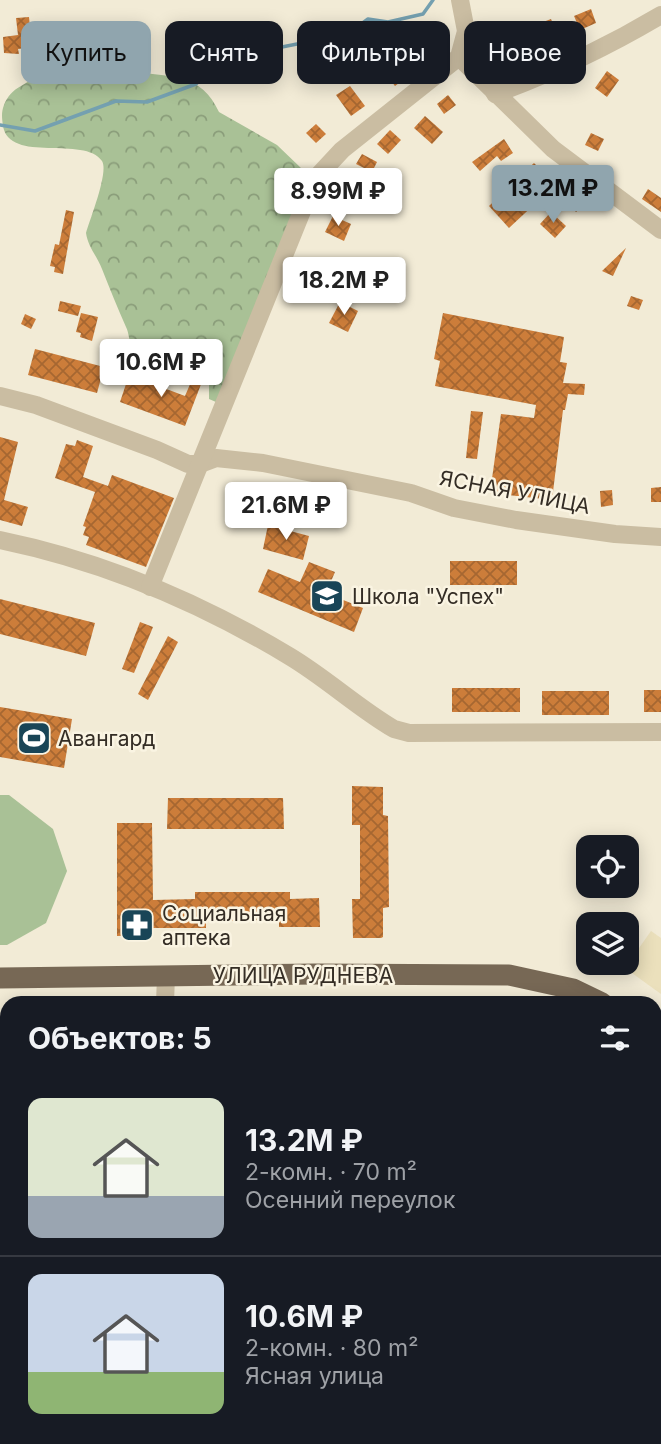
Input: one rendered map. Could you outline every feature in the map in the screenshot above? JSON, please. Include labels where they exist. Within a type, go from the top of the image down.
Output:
[{"type":"main road","name":"УЛИЦА РУДНЕВА","points":[[0,978],[509,975],[573,989],[588,996]]},
{"type":"street","points":[[150,587],[315,179],[342,150],[459,57],[466,32],[460,0]]},
{"type":"street","points":[[495,94],[625,37],[661,15]]},
{"type":"street","points":[[459,57],[553,149],[661,230]]},
{"type":"street","name":"ЯСНАЯ УЛИЦА","points":[[0,396],[48,410],[177,460],[200,464],[216,458],[263,463],[411,493],[454,508],[505,518],[615,534],[661,537]]},
{"type":"street","points":[[0,540],[64,557],[186,600],[290,657],[394,729],[409,733],[661,732]]},
{"type":"street","points":[[165,996],[166,976]]},
{"type":"green space","points":[[151,74],[165,76],[165,84],[194,84],[203,90],[219,112],[277,145],[301,168],[301,184],[293,215],[216,402],[209,399],[209,375],[202,357],[196,353],[178,351],[164,342],[148,354],[132,348],[127,329],[86,233],[101,185],[102,161],[93,154],[80,150],[32,147],[19,144],[8,137],[3,126],[2,111],[15,90],[25,84],[151,84]]},
{"type":"green space","points":[[0,795],[9,795],[53,829],[67,871],[46,923],[7,945],[0,945]]},
{"type":"shaded area","points":[[651,931],[661,938],[661,994],[635,975],[639,975],[639,948]]},
{"type":"building","points":[[591,9],[596,23],[586,27],[586,21],[576,21],[574,16]]},
{"type":"building","points":[[29,17],[29,21],[21,21],[21,49],[18,49],[19,54],[4,53],[3,37],[18,35],[16,18]]},
{"type":"building","points":[[607,71],[619,80],[607,97],[595,88]]},
{"type":"building","points":[[350,86],[365,106],[351,116],[336,95]]},
{"type":"building","points":[[448,95],[456,105],[444,114],[437,104]]},
{"type":"building","points":[[425,116],[443,132],[432,144],[414,128]]},
{"type":"building","points":[[316,124],[326,134],[316,143],[306,133]]},
{"type":"building","points":[[390,130],[401,140],[388,154],[377,144]]},
{"type":"building","points":[[591,133],[604,139],[598,151],[585,145]]},
{"type":"building","points":[[504,139],[513,153],[501,161],[497,156],[480,171],[472,162]]},
{"type":"building","points":[[362,154],[377,162],[372,172],[356,164]]},
{"type":"building","points":[[534,163],[555,185],[509,228],[489,206]]},
{"type":"building","points":[[346,182],[362,187],[359,199],[342,193]]},
{"type":"building","points":[[648,189],[661,198],[661,212],[642,199]]},
{"type":"building","points":[[576,191],[586,203],[576,212],[566,200]]},
{"type":"building","points":[[66,210],[74,212],[63,274],[54,272],[55,267],[50,266],[55,244],[59,245]]},
{"type":"building","points":[[551,212],[566,226],[555,238],[540,224]]},
{"type":"building","points":[[333,216],[351,224],[344,241],[325,232]]},
{"type":"building","points":[[626,248],[613,276],[602,271]]},
{"type":"building","points":[[631,296],[643,300],[639,310],[627,306]]},
{"type":"building","points":[[60,301],[81,306],[78,316],[58,311]]},
{"type":"building","points":[[340,302],[358,311],[348,332],[329,323]]},
{"type":"building","points":[[81,313],[98,317],[92,341],[80,337],[81,333],[76,332]]},
{"type":"building","points":[[443,313],[564,337],[560,362],[567,363],[563,383],[585,384],[584,395],[568,394],[563,410],[552,500],[490,493],[501,414],[534,418],[536,405],[435,386],[440,361],[434,359]]},
{"type":"building","points":[[25,314],[36,319],[31,329],[21,324]]},
{"type":"building","points":[[35,349],[104,367],[97,393],[28,375]]},
{"type":"building","points":[[118,354],[128,357],[125,368],[115,365]]},
{"type":"building","points":[[129,375],[185,396],[194,375],[203,379],[185,426],[120,402]]},
{"type":"building","points":[[471,411],[483,412],[477,459],[466,458]]},
{"type":"building","points":[[0,437],[18,442],[4,500],[28,507],[22,526],[0,520]]},
{"type":"building","points":[[77,440],[93,446],[83,477],[108,486],[112,475],[174,498],[146,567],[86,545],[89,537],[83,535],[86,527],[83,526],[95,492],[55,478],[66,444],[75,446]]},
{"type":"building","points":[[661,487],[661,502],[651,502],[651,488]]},
{"type":"building","points":[[612,490],[613,505],[601,507],[600,491]]},
{"type":"building","points":[[268,525],[309,536],[303,560],[263,549]]},
{"type":"building","points":[[450,561],[517,561],[517,585],[450,585]]},
{"type":"building","points":[[309,562],[335,572],[326,593],[363,608],[354,632],[258,592],[268,569],[300,582]]},
{"type":"building","points":[[0,599],[95,623],[86,656],[0,634]]},
{"type":"building","points":[[140,622],[153,627],[134,673],[122,669]]},
{"type":"building","points":[[168,636],[178,642],[148,700],[138,694]]},
{"type":"building","points":[[452,688],[520,688],[520,712],[452,712]]},
{"type":"building","points":[[644,690],[661,690],[661,712],[644,712]]},
{"type":"building","points":[[542,691],[609,691],[609,715],[542,715]]},
{"type":"building","name":"Авангард","points":[[0,707],[72,719],[64,768],[0,757]]},
{"type":"building","points":[[352,786],[383,787],[383,815],[388,816],[389,907],[383,908],[381,938],[353,938],[352,899],[360,899],[360,825],[352,825]]},
{"type":"building","points":[[168,798],[283,798],[284,829],[167,829]]},
{"type":"building","points":[[117,823],[152,823],[153,900],[195,899],[195,892],[290,892],[290,899],[319,898],[320,927],[279,927],[279,920],[206,921],[206,928],[153,928],[153,935],[117,936]]},
{"type":"waterway","points":[[0,125],[35,131],[116,101],[147,102],[196,84],[205,76],[222,80],[267,50],[302,43],[325,32],[356,28],[368,19],[388,22],[423,14],[433,0]]},
{"type":"place","name":"Школа \"Успех\"","points":[[327,596]]},
{"type":"place","name":"Авангард","points":[[34,738]]},
{"type":"place","name":"Социальная аптека","points":[[137,925]]}]
